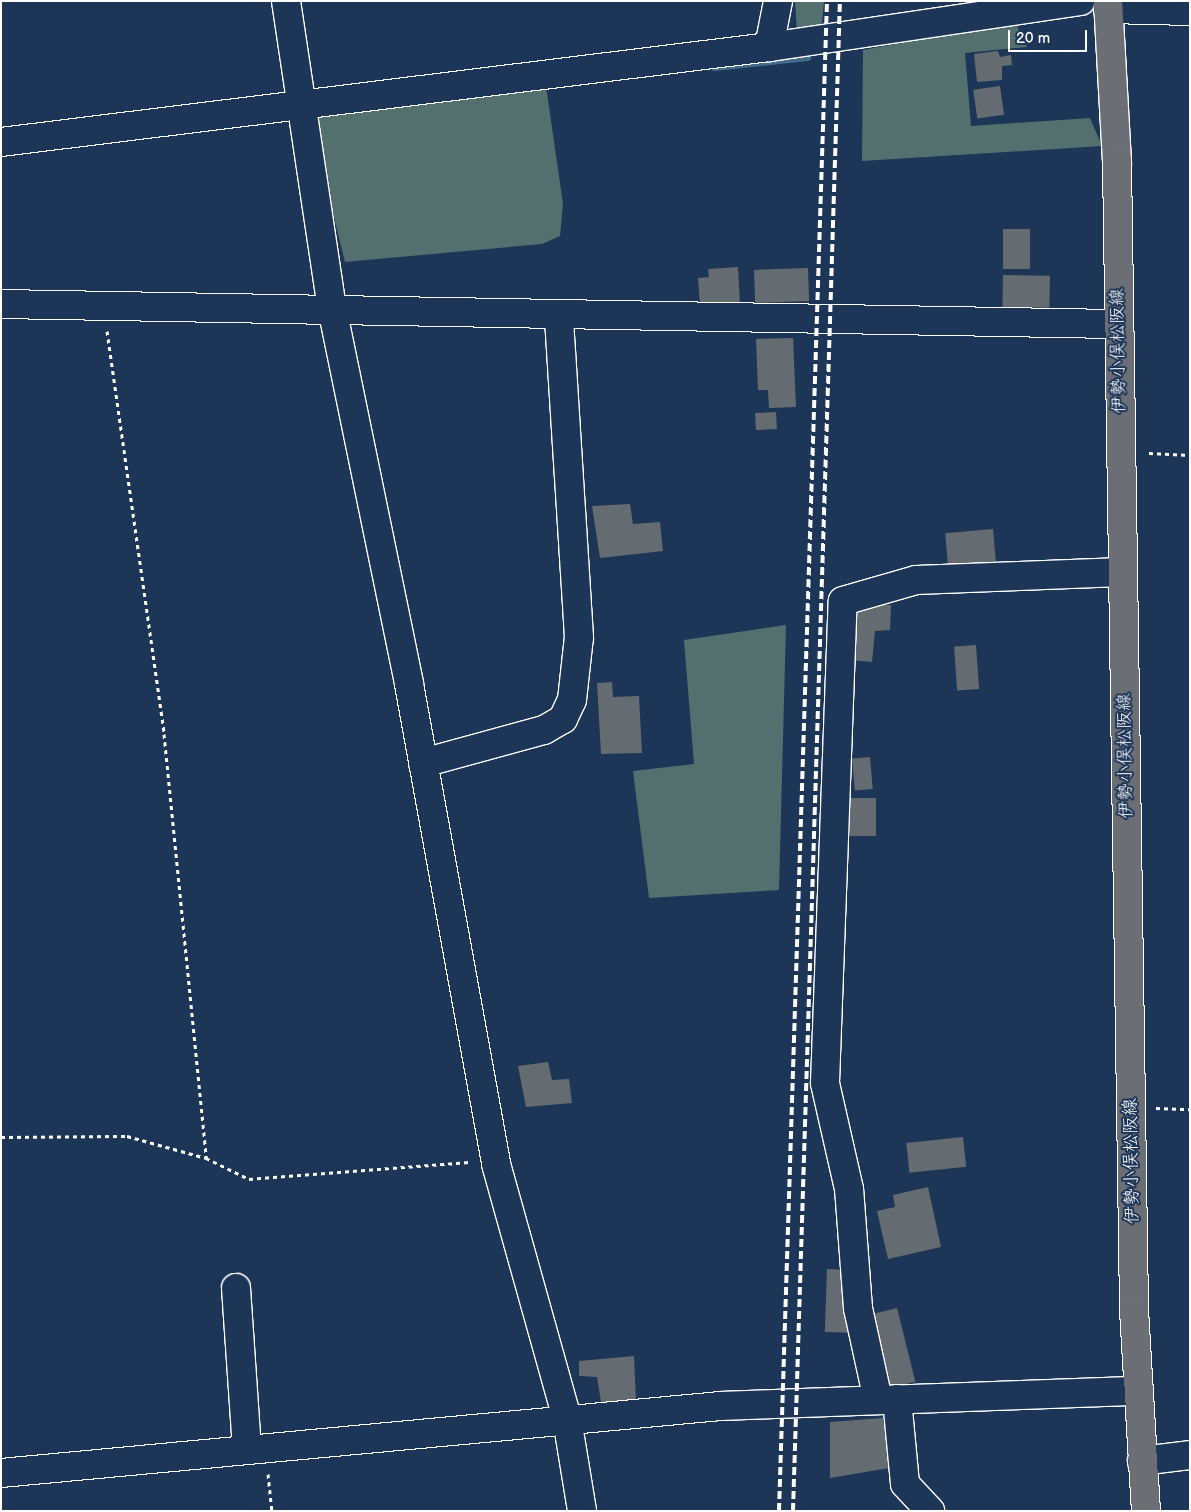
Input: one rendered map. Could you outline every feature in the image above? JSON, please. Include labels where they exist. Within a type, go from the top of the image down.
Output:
[{"type":"main road","name":"伊勢小俣松阪線","points":[[1108,5],[1117,162],[1122,572],[1138,1391],[1146,1511]]},
{"type":"street","points":[[286,1],[298,102],[332,308],[423,763],[496,1164],[567,1419],[582,1511]]},
{"type":"street","points":[[769,47],[778,1]]},
{"type":"street","points":[[1,142],[298,102],[769,47],[1081,1]]},
{"type":"street","points":[[1108,5],[1190,10]]},
{"type":"street","points":[[1,304],[332,308],[559,316],[1118,324]]},
{"type":"street","points":[[423,763],[544,730],[563,719],[572,700],[579,637],[559,316]]},
{"type":"street","points":[[930,1511],[904,1484],[887,1399],[858,1308],[849,1189],[825,1084],[843,601],[916,580],[1122,572]]},
{"type":"street","points":[[236,1288],[256,1448]]},
{"type":"street","points":[[1,1473],[720,1406],[1138,1391]]},
{"type":"street","points":[[1142,1461],[1190,1455]]},
{"type":"path","points":[[103,306],[129,463],[164,734],[206,1158]]},
{"type":"path","points":[[1121,452],[1190,454]]},
{"type":"path","points":[[1,1137],[127,1136],[206,1158],[249,1179],[444,1161],[496,1164]]},
{"type":"path","points":[[256,1448],[272,1511]]},
{"type":"green space","points":[[795,1],[824,1],[822,23],[816,31],[797,31]]},
{"type":"green space","points":[[1015,22],[1027,47],[965,53],[971,126],[1090,118],[1102,146],[862,161],[863,50]]},
{"type":"green space","points":[[546,86],[563,204],[560,236],[542,244],[345,262],[309,115]]},
{"type":"green space","points":[[786,625],[779,890],[649,898],[633,771],[694,764],[684,640]]},
{"type":"building","points":[[998,51],[1000,57],[1011,55],[1012,65],[1002,66],[1002,80],[977,82],[974,54]]},
{"type":"building","points":[[1000,86],[1004,115],[977,118],[973,90]]},
{"type":"building","points":[[1003,229],[1030,229],[1030,269],[1003,269]]},
{"type":"building","points":[[738,267],[740,304],[700,306],[698,278],[709,277],[708,269]]},
{"type":"building","points":[[808,268],[809,301],[755,303],[754,270]]},
{"type":"building","points":[[1003,275],[1050,276],[1049,308],[1002,307]]},
{"type":"building","points":[[793,338],[796,407],[769,408],[768,390],[758,390],[756,339]]},
{"type":"building","points":[[776,412],[777,429],[756,430],[755,413]]},
{"type":"building","points":[[630,504],[633,524],[660,522],[663,551],[600,558],[592,506]]},
{"type":"building","points":[[993,529],[996,564],[948,568],[945,533]]},
{"type":"building","points":[[853,604],[891,605],[890,630],[875,631],[872,662],[851,660]]},
{"type":"building","points":[[976,645],[979,689],[957,690],[954,647]]},
{"type":"building","points":[[612,682],[613,697],[639,696],[642,753],[601,754],[597,683]]},
{"type":"building","points":[[870,757],[873,789],[855,790],[852,759]]},
{"type":"building","points":[[850,798],[876,798],[876,836],[850,836]]},
{"type":"building","points":[[548,1062],[552,1080],[569,1079],[572,1103],[526,1107],[518,1066]]},
{"type":"building","points":[[963,1137],[966,1167],[909,1173],[906,1143]]},
{"type":"building","points":[[928,1187],[941,1247],[888,1259],[877,1211],[895,1207],[893,1195]]},
{"type":"building","points":[[827,1269],[853,1270],[851,1333],[825,1332]]},
{"type":"building","points":[[897,1308],[915,1382],[881,1390],[863,1316]]},
{"type":"building","points":[[634,1356],[636,1402],[601,1402],[597,1377],[579,1376],[579,1361]]},
{"type":"building","points":[[883,1418],[895,1467],[830,1478],[830,1422]]},
{"type":"waterway","points":[[715,67],[807,57]]},
{"type":"railway","points":[[779,1511],[827,1]]},
{"type":"railway","points":[[793,1511],[840,1]]}]
